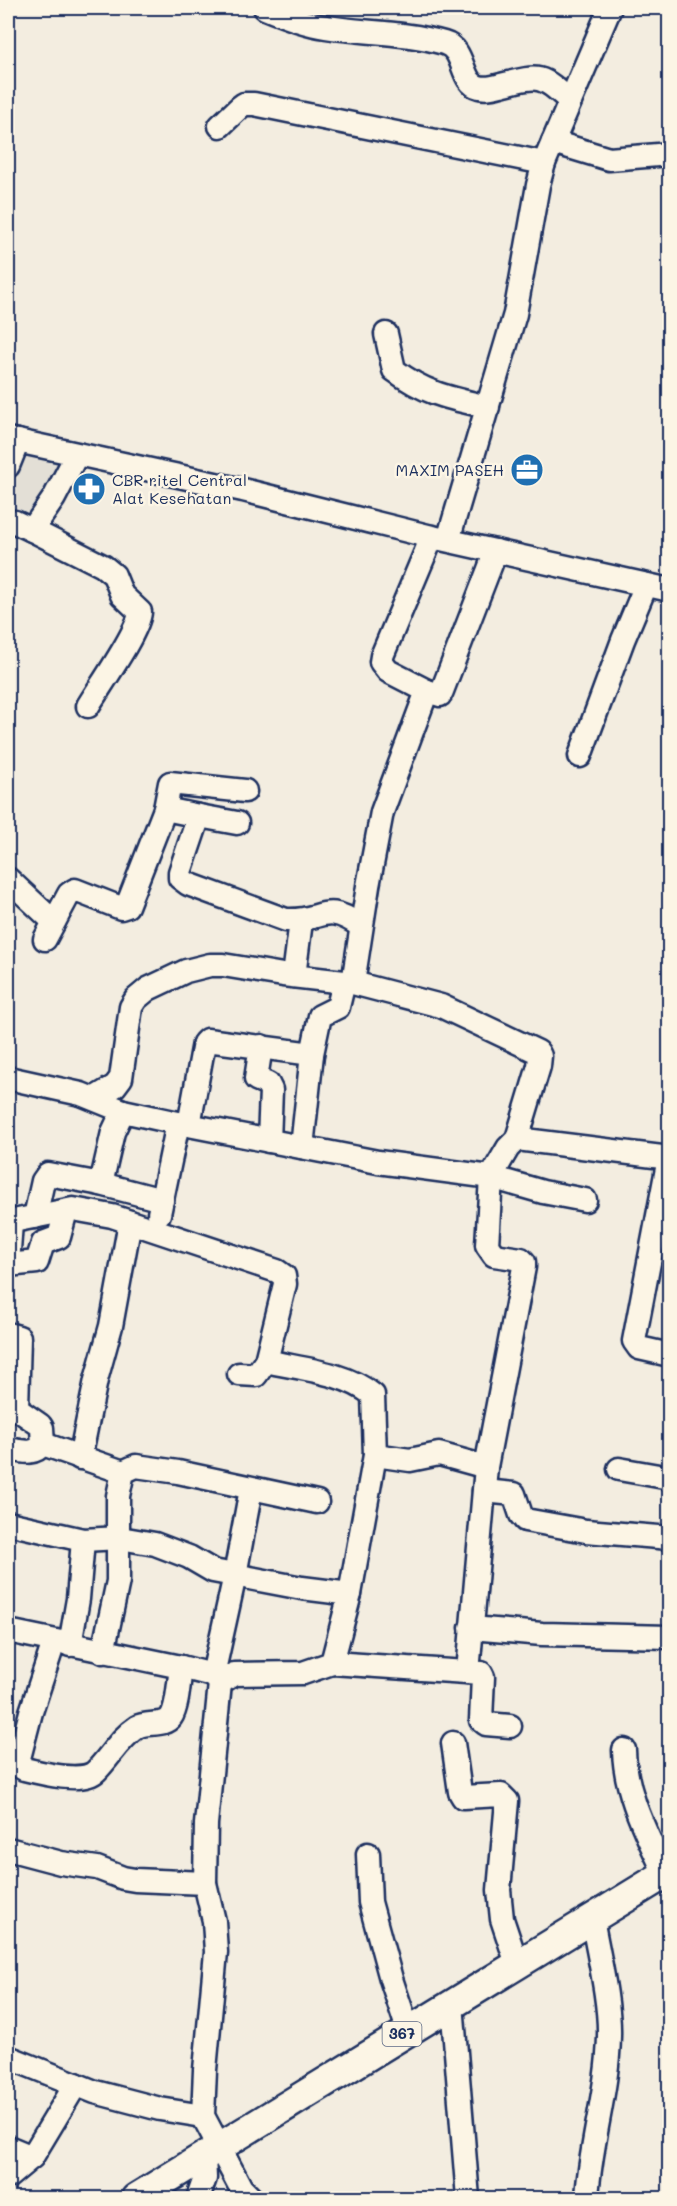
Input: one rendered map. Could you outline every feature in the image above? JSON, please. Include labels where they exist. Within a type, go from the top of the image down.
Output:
[{"type":"main road","name":"367","points":[[136,2199],[667,1872]]},
{"type":"street","points":[[265,8],[325,27],[447,43],[456,51],[464,65],[469,82],[476,87],[485,88],[528,77],[552,85],[570,101]]},
{"type":"street","points":[[496,551],[440,694],[427,691],[388,671],[381,662],[382,656],[423,562],[440,538],[488,407],[515,314],[537,185],[543,163],[610,8]]},
{"type":"street","points":[[220,126],[240,107],[254,104],[543,163]]},
{"type":"street","points":[[553,142],[609,159],[669,154]]},
{"type":"street","points":[[386,334],[394,370],[408,381],[433,393],[488,407]]},
{"type":"street","points":[[8,466],[13,440],[76,456],[243,490],[669,590]]},
{"type":"street","points":[[32,530],[54,498],[76,456]]},
{"type":"street","points":[[8,521],[32,530],[103,566],[114,575],[122,595],[140,612],[132,633],[88,706]]},
{"type":"street","points":[[580,756],[646,585]]},
{"type":"street","points":[[302,1147],[312,1054],[320,1016],[338,1007],[348,983],[382,812],[427,691]]},
{"type":"street","points":[[8,879],[49,930],[69,894],[75,890],[121,908],[127,906],[165,809],[170,783],[245,791]]},
{"type":"street","points":[[165,809],[237,823]]},
{"type":"street","points":[[199,816],[180,872],[180,878],[188,884],[286,920],[301,921],[328,912],[346,916],[361,926]]},
{"type":"street","points":[[294,976],[301,921]]},
{"type":"street","points":[[95,1098],[115,1086],[121,1078],[131,1007],[136,999],[148,988],[186,971],[210,965],[348,983],[441,1006],[538,1052],[539,1066],[517,1139],[497,1164],[491,1177],[487,1245],[494,1255],[521,1259],[524,1267],[486,1467],[468,1672]]},
{"type":"street","points":[[156,1231],[162,1200],[204,1043],[209,1040],[312,1054]]},
{"type":"street","points":[[261,1046],[256,1079],[270,1085],[269,1142]]},
{"type":"street","points":[[8,1078],[95,1098],[123,1111],[269,1142],[378,1162],[491,1177],[543,1192],[585,1200]]},
{"type":"street","points":[[101,1184],[113,1131],[123,1111]]},
{"type":"street","points":[[517,1139],[669,1158],[634,1341],[639,1348],[669,1355]]},
{"type":"street","points":[[35,1217],[43,1181],[48,1174],[101,1184],[162,1200]]},
{"type":"street","points":[[66,1211],[59,1236],[43,1243],[37,1262],[8,1264],[9,1224],[73,1209],[130,1222],[277,1271],[284,1276],[285,1284],[266,1361],[256,1375],[240,1374]]},
{"type":"street","points":[[80,1458],[96,1380],[111,1326],[130,1222]]},
{"type":"street","points":[[8,1334],[19,1337],[17,1409],[40,1425],[43,1444],[39,1450],[32,1452],[8,1449]]},
{"type":"street","points":[[266,1361],[329,1374],[366,1389],[373,1395],[375,1455],[350,1594],[332,1663]]},
{"type":"street","points":[[43,1444],[123,1472],[136,1466],[178,1472],[317,1502]]},
{"type":"street","points":[[375,1455],[410,1460],[439,1454],[486,1467]]},
{"type":"street","points":[[619,1469],[669,1478]]},
{"type":"street","points":[[103,1652],[118,1581],[120,1538],[118,1496],[123,1472]]},
{"type":"street","points":[[251,1489],[217,1679],[206,1824],[205,1882],[214,1921],[216,1952],[202,2116],[212,2151],[251,2199]]},
{"type":"street","points":[[484,1491],[514,1494],[520,1515],[525,1520],[586,1531],[669,1538]]},
{"type":"street","points":[[8,1523],[83,1540],[120,1538],[155,1544],[189,1557],[213,1571],[302,1588],[350,1594]]},
{"type":"street","points":[[83,1540],[78,1599],[62,1643],[31,1712],[18,1762],[19,1766],[63,1777],[90,1774],[96,1771],[115,1746],[139,1725],[166,1722],[172,1716],[181,1667]]},
{"type":"street","points":[[471,1628],[542,1634],[669,1637]]},
{"type":"street","points":[[8,1631],[181,1667],[217,1679],[234,1674],[303,1673],[332,1663],[481,1673],[483,1677],[481,1720],[486,1724],[510,1726]]},
{"type":"street","points":[[453,1743],[460,1792],[463,1797],[501,1795],[505,1796],[507,1801],[500,1890],[502,1919],[516,1964]]},
{"type":"street","points":[[624,1750],[629,1789],[667,1872]]},
{"type":"street","points":[[8,1849],[51,1861],[97,1868],[135,1880],[205,1882]]},
{"type":"street","points":[[368,1854],[370,1902],[408,2031]]},
{"type":"street","points":[[587,2199],[588,2176],[607,2071],[609,2033],[592,1918]]},
{"type":"street","points":[[452,2004],[468,2199]]},
{"type":"street","points":[[8,2057],[95,2092],[160,2109],[202,2116]]},
{"type":"street","points":[[8,2177],[32,2157],[76,2084]]},
{"type":"street","points":[[8,2147],[32,2157]]},
{"type":"street","points":[[198,2199],[212,2151]]},
{"type":"shaded area","points":[[8,446],[68,462],[32,521],[8,517]]},
{"type":"place","name":"MAXIM PASEH","points":[[527,470]]},
{"type":"place","name":"CBR ritel Central Alat Kesehatan","points":[[89,489]]}]
